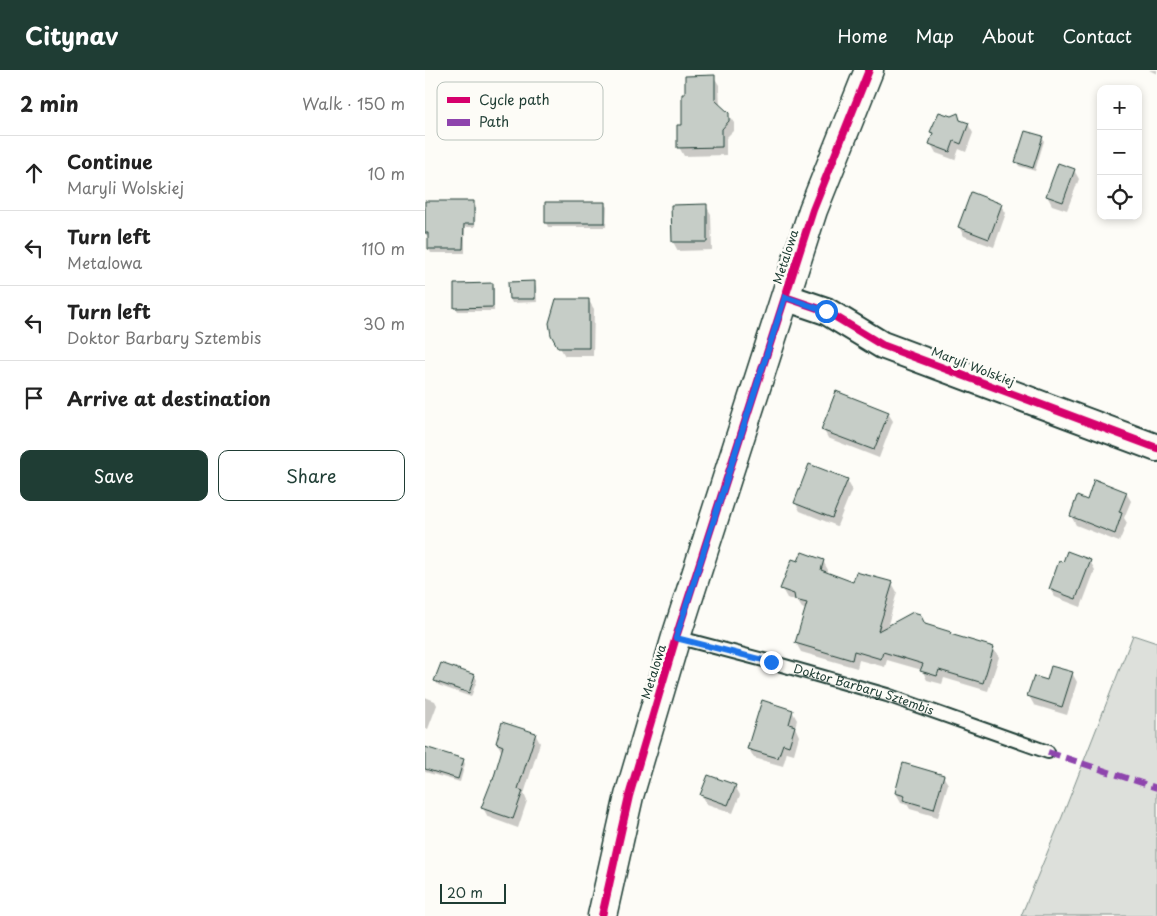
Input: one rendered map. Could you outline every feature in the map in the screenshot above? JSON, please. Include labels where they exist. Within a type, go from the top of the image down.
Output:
[{"type":"street","name":"Metalowa","points":[[602,916],[629,796],[676,638],[813,210],[869,70]]},
{"type":"street","name":"Maryli Wolskiej","points":[[785,297],[826,311],[882,345],[1157,448]]},
{"type":"lane","name":"Doktor Barbary Sztembis","points":[[676,638],[771,662],[887,695],[1048,752]]},
{"type":"shaded area","points":[[1133,635],[1157,643],[1157,916],[1021,916],[1062,817]]},
{"type":"building","points":[[715,75],[715,100],[729,113],[729,121],[722,129],[722,147],[677,148],[677,125],[682,125],[682,94],[685,94],[685,76]]},
{"type":"building","points":[[939,112],[951,116],[958,113],[960,120],[969,123],[961,144],[954,141],[950,152],[929,144],[933,133],[930,132]]},
{"type":"building","points":[[1025,131],[1043,136],[1033,168],[1015,162]]},
{"type":"building","points":[[1058,163],[1075,169],[1063,202],[1046,196]]},
{"type":"building","points":[[971,192],[1002,204],[989,239],[958,227]]},
{"type":"building","points":[[425,201],[474,201],[474,224],[464,224],[463,249],[428,249],[428,233],[425,233]]},
{"type":"building","points":[[545,202],[605,202],[605,223],[545,223]]},
{"type":"building","points":[[707,204],[707,242],[672,242],[671,205]]},
{"type":"building","points":[[535,281],[535,299],[509,299],[508,282]]},
{"type":"building","points":[[493,283],[493,307],[454,308],[454,284]]},
{"type":"building","points":[[556,299],[589,299],[589,348],[558,348],[551,335],[549,323]]},
{"type":"building","points":[[836,391],[889,412],[874,450],[821,430]]},
{"type":"building","points":[[809,464],[848,479],[832,518],[794,503]]},
{"type":"building","points":[[1094,479],[1127,492],[1119,512],[1122,513],[1115,534],[1070,516],[1077,496],[1087,500]]},
{"type":"building","points":[[1067,551],[1091,560],[1076,599],[1049,589],[1059,561],[1063,562]]},
{"type":"building","points":[[802,552],[824,560],[821,570],[853,582],[856,572],[893,582],[878,631],[913,612],[920,614],[925,624],[951,632],[950,634],[994,647],[983,683],[939,670],[937,676],[920,671],[923,664],[883,652],[881,659],[854,651],[852,660],[795,643],[807,603],[795,600],[794,594],[780,589],[792,559],[798,561]]},
{"type":"building","points":[[441,663],[475,675],[469,693],[434,681]]},
{"type":"building","points":[[1051,666],[1073,672],[1062,707],[1027,696],[1034,676],[1047,680]]},
{"type":"building","points":[[762,700],[793,710],[789,724],[795,726],[789,746],[783,744],[778,758],[747,749]]},
{"type":"building","points":[[502,722],[536,733],[518,789],[523,791],[513,819],[481,808],[493,780],[503,746],[496,743]]},
{"type":"building","points":[[425,747],[464,759],[458,779],[425,769]]},
{"type":"building","points":[[903,763],[944,775],[934,809],[903,800],[905,796],[895,793]]},
{"type":"building","points":[[708,775],[736,785],[728,805],[700,795]]},
{"type":"marked path","points":[[1048,752],[1157,788]]},
{"type":"cycle path","points":[[602,916],[629,796],[676,637],[813,210],[869,70]]},
{"type":"cycle path","points":[[785,297],[826,311],[882,345],[1157,448]]},
{"type":"route","points":[[771,662],[676,638],[785,297],[826,311]]}]
